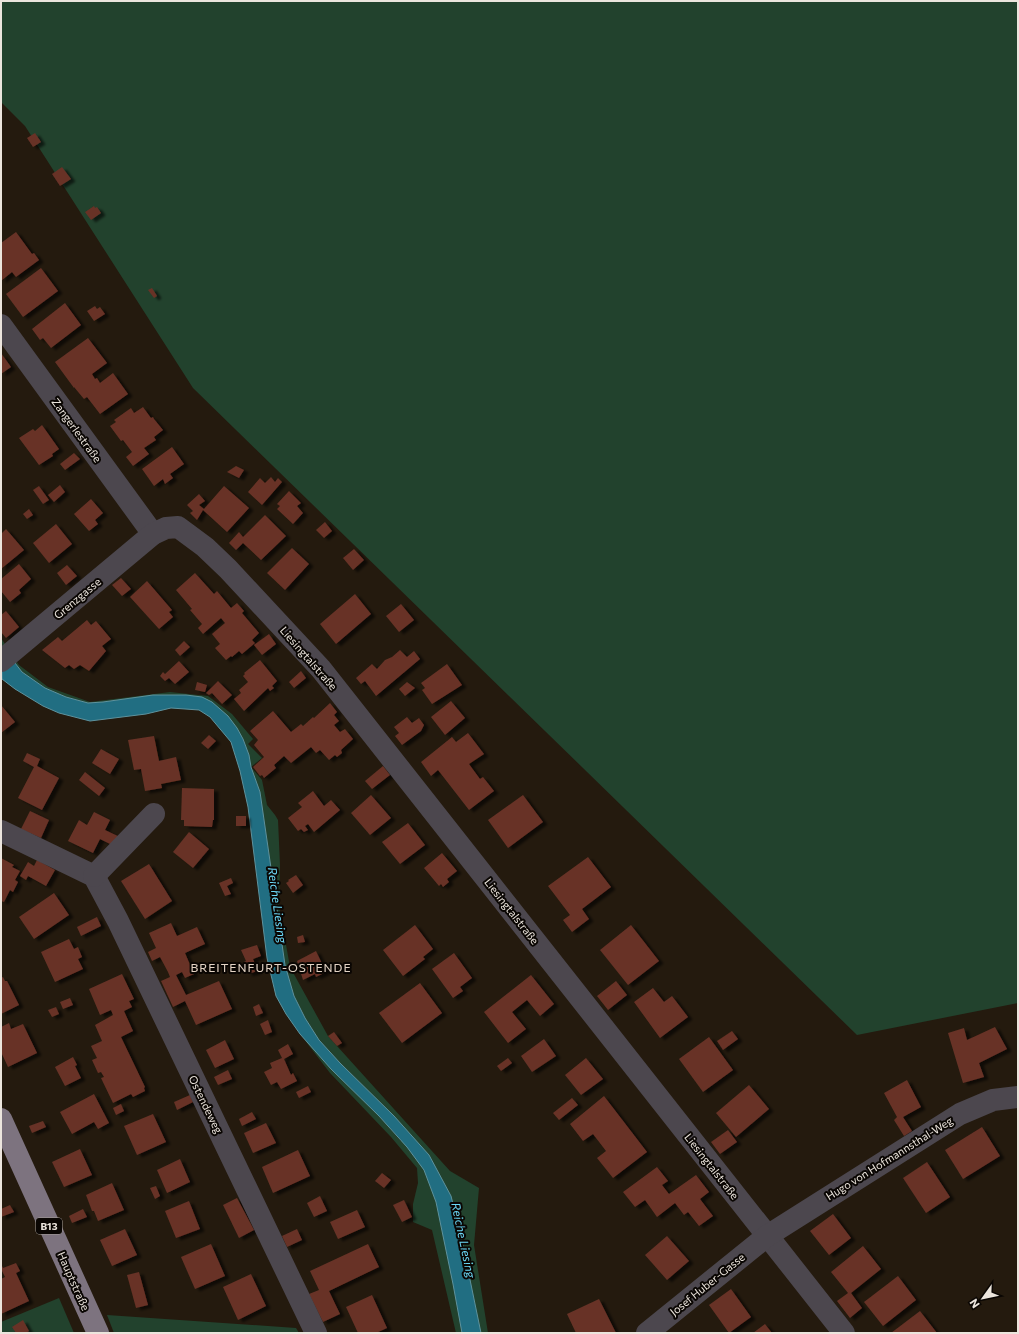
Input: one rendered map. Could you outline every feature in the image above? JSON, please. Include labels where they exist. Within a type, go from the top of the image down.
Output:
[{"type":"main road","name":"Hauptstraße","points":[[1,1119],[98,1333]]},
{"type":"street","name":"Zangerlestraße","points":[[1,325],[153,534]]},
{"type":"street","name":"Liesingtalstraße","points":[[153,534],[166,528],[178,527],[205,547],[228,569],[321,669],[766,1236],[844,1333]]},
{"type":"street","name":"Grenzgasse","points":[[9,655],[153,534]]},
{"type":"street","points":[[1,831],[94,876],[154,814]]},
{"type":"street","name":"Ostendeweg","points":[[94,876],[118,921],[316,1333]]},
{"type":"street","name":"Hugo von Hofmannsthal-Weg","points":[[766,1236],[960,1114],[993,1100],[1018,1097]]},
{"type":"street","name":"Josef Huber-Gasse","points":[[647,1333],[766,1236]]},
{"type":"green space","points":[[1,1],[1018,1],[1018,1003],[857,1035],[193,388],[25,126],[1,102]]},
{"type":"green space","points":[[1,638],[19,665],[48,687],[90,702],[170,692],[208,696],[232,714],[253,739],[248,744],[262,758],[251,767],[249,755],[243,739],[212,702],[88,703],[66,697],[45,688],[22,672],[1,645]]},
{"type":"green space","points":[[251,767],[262,780],[267,805],[278,820],[280,865],[279,906],[290,967],[328,1036],[450,1171],[479,1188],[474,1245],[488,1333],[456,1333],[432,1230],[413,1222],[413,1204],[418,1183],[417,1168],[391,1137],[330,1073],[300,1034],[331,1069],[379,1116],[401,1141],[407,1131],[319,1040],[305,1018],[294,996],[285,965],[260,792]]},
{"type":"green space","points":[[59,1298],[74,1333],[1,1333],[1,1322]]},
{"type":"green space","points":[[107,1315],[296,1328],[299,1333],[114,1333]]},
{"type":"water","points":[[1,645],[22,672],[45,688],[66,697],[88,703],[153,695],[186,695],[202,697],[212,702],[228,716],[237,728],[249,755],[251,767],[260,792],[285,965],[294,996],[305,1018],[319,1040],[340,1063],[394,1116],[429,1155],[451,1196],[461,1236],[481,1333],[462,1333],[436,1202],[424,1170],[407,1147],[379,1116],[331,1069],[300,1034],[276,996],[267,958],[248,807],[240,771],[231,742],[210,717],[199,710],[171,708],[146,714],[90,721],[59,713],[43,706],[15,689],[2,679]]},
{"type":"building","points":[[35,133],[41,142],[33,147],[27,138]]},
{"type":"building","points":[[62,167],[71,179],[60,186],[52,174]]},
{"type":"building","points":[[94,206],[95,208],[97,207],[101,213],[91,220],[85,212]]},
{"type":"building","points":[[16,232],[32,254],[34,253],[39,260],[16,277],[12,272],[1,281],[1,243]]},
{"type":"building","points":[[41,268],[58,291],[23,317],[6,294]]},
{"type":"building","points":[[152,288],[157,296],[154,298],[148,290]]},
{"type":"building","points":[[65,303],[81,325],[51,348],[43,338],[40,340],[32,329]]},
{"type":"building","points":[[95,306],[97,309],[100,307],[105,314],[94,321],[87,311]]},
{"type":"building","points":[[88,338],[107,363],[92,374],[95,379],[97,378],[100,383],[113,373],[128,394],[100,414],[87,397],[84,399],[74,388],[55,362]]},
{"type":"building","points":[[1,353],[11,367],[1,374]]},
{"type":"building","points":[[143,407],[163,430],[154,437],[156,440],[144,448],[149,454],[133,466],[126,457],[132,452],[123,440],[121,441],[110,426],[116,422],[114,420],[131,408],[134,413]]},
{"type":"building","points":[[42,425],[59,449],[52,454],[53,456],[39,465],[19,438],[33,429],[35,431]]},
{"type":"building","points":[[172,447],[184,464],[170,474],[173,478],[165,484],[163,479],[154,486],[142,469]]},
{"type":"building","points":[[74,453],[80,459],[65,470],[60,464]]},
{"type":"building","points":[[236,466],[244,470],[239,478],[227,472]]},
{"type":"building","points":[[271,477],[275,482],[278,478],[282,482],[262,505],[248,492],[260,478],[265,483]]},
{"type":"building","points":[[60,485],[65,492],[54,502],[48,495]]},
{"type":"building","points":[[39,486],[49,500],[43,504],[33,490]]},
{"type":"building","points":[[224,486],[249,508],[227,532],[203,510],[197,520],[190,513],[193,511],[187,505],[199,494],[205,501],[199,505],[204,509]]},
{"type":"building","points":[[289,491],[301,503],[297,506],[303,513],[293,524],[277,509],[280,506],[277,504]]},
{"type":"building","points":[[91,499],[103,513],[95,520],[98,524],[89,531],[74,514]]},
{"type":"building","points":[[29,509],[33,515],[27,519],[23,514]]},
{"type":"building","points":[[265,515],[286,536],[261,560],[243,543],[236,550],[229,543],[239,532],[243,537]]},
{"type":"building","points":[[325,522],[332,531],[324,538],[316,530]]},
{"type":"building","points":[[56,524],[72,544],[49,563],[33,543]]},
{"type":"building","points":[[6,529],[24,550],[1,569],[1,534]]},
{"type":"building","points":[[292,548],[309,564],[285,590],[267,573]]},
{"type":"building","points":[[354,549],[364,560],[353,570],[343,558]]},
{"type":"building","points":[[19,564],[31,579],[19,590],[21,593],[10,602],[1,591],[1,579]]},
{"type":"building","points":[[67,565],[77,576],[66,585],[57,573]]},
{"type":"building","points":[[195,573],[214,594],[217,591],[231,608],[237,603],[244,611],[242,613],[259,633],[252,640],[255,643],[242,654],[239,651],[226,660],[215,648],[220,644],[212,634],[225,623],[221,618],[203,634],[198,628],[202,624],[176,590]]},
{"type":"building","points":[[121,578],[131,589],[122,596],[112,585]]},
{"type":"building","points":[[147,581],[172,610],[169,612],[173,617],[159,629],[130,597]]},
{"type":"building","points":[[355,594],[371,614],[336,644],[320,624]]},
{"type":"building","points":[[401,604],[414,620],[399,632],[386,616]]},
{"type":"building","points":[[6,611],[19,627],[6,638],[1,632],[1,615]]},
{"type":"building","points":[[87,620],[91,625],[96,621],[111,639],[102,646],[106,651],[89,671],[80,665],[74,669],[69,665],[65,668],[42,650],[58,637],[62,641]]},
{"type":"building","points":[[269,634],[276,644],[262,655],[254,645]]},
{"type":"building","points":[[184,641],[190,647],[180,656],[175,650]]},
{"type":"building","points":[[400,650],[407,657],[414,651],[420,659],[376,696],[365,681],[361,684],[356,678],[372,664],[377,669],[385,660],[392,657]]},
{"type":"building","points":[[260,660],[277,681],[272,686],[274,688],[270,691],[268,688],[244,711],[234,699],[241,693],[239,690],[248,682],[243,676],[245,674],[244,673]]},
{"type":"building","points":[[179,661],[189,672],[175,684],[169,678],[165,681],[160,676],[163,672],[165,674]]},
{"type":"building","points":[[447,664],[462,685],[432,704],[422,690],[425,688],[421,683]]},
{"type":"building","points":[[301,671],[306,678],[294,688],[289,682]]},
{"type":"building","points":[[218,681],[232,695],[222,704],[212,693],[209,695],[206,693]]},
{"type":"building","points":[[197,682],[207,685],[205,692],[195,690]]},
{"type":"building","points":[[407,682],[415,688],[405,696],[399,689]]},
{"type":"building","points":[[451,701],[465,718],[445,735],[431,717]]},
{"type":"building","points":[[330,703],[337,712],[334,715],[339,721],[334,725],[340,732],[345,729],[353,739],[341,750],[342,753],[337,757],[335,755],[329,760],[320,750],[316,753],[311,747],[291,763],[284,756],[274,765],[276,768],[264,778],[262,775],[260,776],[253,767],[264,757],[254,745],[258,740],[250,731],[273,711],[291,732],[301,724],[303,726],[313,717],[314,718]]},
{"type":"building","points":[[1,705],[15,722],[1,733]]},
{"type":"building","points":[[407,717],[412,723],[419,718],[424,725],[421,731],[402,745],[395,736],[399,733],[394,727]]},
{"type":"building","points":[[468,733],[484,754],[469,764],[480,779],[483,777],[494,791],[469,810],[438,770],[431,776],[421,762],[452,737],[456,742]]},
{"type":"building","points":[[209,735],[216,741],[208,749],[201,743]]},
{"type":"building","points":[[154,736],[159,761],[176,757],[181,780],[161,784],[162,788],[145,791],[141,769],[134,770],[128,740]]},
{"type":"building","points":[[101,749],[119,759],[110,774],[92,763]]},
{"type":"building","points":[[27,753],[40,759],[37,766],[59,778],[42,810],[18,798],[34,767],[23,761]]},
{"type":"building","points":[[383,766],[390,775],[372,789],[365,781]]},
{"type":"building","points":[[85,772],[105,788],[99,796],[79,780]]},
{"type":"building","points":[[182,788],[214,789],[214,820],[212,827],[184,826],[184,820],[181,820]]},
{"type":"building","points":[[313,791],[324,806],[331,800],[340,810],[314,832],[308,824],[305,826],[308,830],[304,832],[301,829],[298,831],[288,818],[302,807],[298,803]]},
{"type":"building","points":[[371,795],[391,818],[370,835],[351,813]]},
{"type":"building","points":[[523,795],[543,822],[508,848],[488,820]]},
{"type":"building","points":[[30,811],[49,820],[41,838],[21,829]]},
{"type":"building","points":[[94,812],[110,820],[105,830],[120,837],[116,847],[100,839],[93,853],[68,841],[79,820],[87,825]]},
{"type":"building","points":[[236,816],[246,816],[246,826],[236,826]]},
{"type":"building","points":[[408,823],[425,845],[400,864],[382,842]]},
{"type":"building","points":[[189,832],[209,849],[193,868],[173,852]]},
{"type":"building","points":[[442,853],[457,871],[447,879],[449,882],[443,887],[441,884],[439,886],[424,868]]},
{"type":"building","points":[[588,857],[611,887],[582,909],[589,919],[572,932],[563,920],[570,915],[548,886]]},
{"type":"building","points":[[1,858],[14,865],[12,867],[20,871],[15,880],[18,882],[13,892],[10,890],[4,902],[1,901]]},
{"type":"building","points":[[37,860],[55,870],[46,886],[28,876],[26,880],[20,876],[28,862],[34,866]]},
{"type":"building","points":[[149,864],[172,901],[145,919],[121,881]]},
{"type":"building","points":[[296,875],[303,885],[293,893],[286,883]]},
{"type":"building","points":[[231,878],[233,883],[227,886],[231,894],[225,896],[219,883]]},
{"type":"building","points":[[54,893],[69,915],[34,939],[19,917]]},
{"type":"building","points":[[97,917],[101,926],[81,936],[77,927]]},
{"type":"building","points":[[171,923],[177,936],[197,927],[205,944],[185,953],[194,974],[185,978],[182,972],[176,975],[186,995],[219,981],[232,1009],[196,1025],[185,1001],[173,1007],[161,981],[170,977],[168,972],[160,957],[152,961],[148,952],[156,948],[149,933]]},
{"type":"building","points":[[415,925],[433,949],[423,957],[425,959],[403,976],[383,950]]},
{"type":"building","points":[[631,925],[659,961],[628,985],[600,950]]},
{"type":"building","points":[[303,935],[305,942],[298,943],[297,937]]},
{"type":"building","points":[[69,939],[74,949],[78,947],[82,957],[78,959],[83,969],[55,982],[41,952]]},
{"type":"building","points":[[257,945],[261,956],[253,959],[258,971],[248,974],[244,962],[246,961],[241,950]]},
{"type":"building","points":[[316,951],[326,972],[316,977],[315,974],[303,980],[297,961]]},
{"type":"building","points":[[454,953],[472,978],[460,987],[463,991],[453,998],[432,969]]},
{"type":"building","points":[[122,974],[134,999],[129,1001],[132,1007],[124,1011],[133,1031],[121,1037],[145,1087],[145,1091],[133,1097],[131,1094],[113,1103],[101,1078],[104,1077],[101,1072],[98,1073],[92,1060],[97,1058],[91,1046],[102,1041],[95,1025],[113,1015],[111,1010],[100,1015],[89,989]]},
{"type":"building","points":[[531,975],[554,1004],[540,1016],[527,1000],[512,1012],[526,1029],[508,1043],[484,1012]]},
{"type":"building","points":[[3,977],[5,981],[7,981],[19,1005],[1,1014],[1,978]]},
{"type":"building","points":[[616,981],[627,995],[608,1010],[597,996]]},
{"type":"building","points":[[420,983],[442,1013],[402,1043],[379,1013]]},
{"type":"building","points":[[653,988],[664,1002],[672,996],[688,1017],[660,1038],[634,1002]]},
{"type":"building","points":[[70,998],[73,1005],[63,1009],[60,1002]]},
{"type":"building","points":[[259,1004],[263,1013],[256,1016],[253,1007]]},
{"type":"building","points":[[56,1007],[59,1014],[52,1017],[48,1010]]},
{"type":"building","points":[[268,1020],[272,1032],[265,1035],[260,1024]]},
{"type":"building","points":[[9,1023],[11,1029],[23,1024],[37,1053],[8,1067],[1,1052],[1,1027]]},
{"type":"building","points":[[995,1027],[1007,1049],[979,1063],[984,1077],[963,1083],[948,1033],[964,1028],[967,1040]]},
{"type":"building","points":[[732,1031],[738,1039],[723,1050],[717,1041]]},
{"type":"building","points":[[334,1032],[342,1043],[337,1046],[328,1036]]},
{"type":"building","points":[[709,1037],[733,1070],[703,1092],[679,1059]]},
{"type":"building","points":[[544,1039],[556,1056],[532,1072],[521,1056]]},
{"type":"building","points":[[225,1040],[234,1059],[215,1068],[206,1050]]},
{"type":"building","points":[[288,1044],[293,1054],[284,1059],[291,1075],[293,1073],[297,1081],[281,1089],[277,1082],[271,1085],[264,1072],[272,1068],[270,1063],[282,1058],[278,1050]]},
{"type":"building","points":[[73,1057],[77,1065],[75,1066],[81,1078],[65,1086],[55,1067]]},
{"type":"building","points":[[508,1058],[512,1063],[501,1071],[497,1066]]},
{"type":"building","points":[[586,1058],[603,1079],[581,1095],[565,1075]]},
{"type":"building","points":[[228,1070],[232,1079],[218,1085],[214,1077]]},
{"type":"building","points":[[907,1080],[921,1107],[903,1117],[912,1131],[904,1136],[894,1120],[897,1117],[884,1093]]},
{"type":"building","points":[[749,1085],[769,1109],[736,1137],[716,1113]]},
{"type":"building","points":[[308,1086],[311,1092],[299,1098],[296,1092]]},
{"type":"building","points":[[94,1094],[109,1123],[98,1129],[94,1122],[72,1134],[60,1112]]},
{"type":"building","points":[[190,1095],[193,1102],[177,1110],[174,1102]]},
{"type":"building","points":[[604,1096],[647,1152],[613,1178],[597,1158],[606,1151],[593,1134],[583,1141],[570,1124]]},
{"type":"building","points":[[572,1098],[578,1105],[559,1120],[553,1113]]},
{"type":"building","points":[[121,1104],[124,1111],[116,1115],[113,1108]]},
{"type":"building","points":[[252,1112],[256,1119],[242,1126],[239,1119]]},
{"type":"building","points":[[153,1114],[166,1142],[137,1155],[124,1126]]},
{"type":"building","points":[[43,1121],[46,1127],[32,1133],[29,1126]]},
{"type":"building","points":[[266,1123],[276,1143],[253,1153],[244,1133]]},
{"type":"building","points":[[982,1127],[1000,1156],[963,1179],[945,1150]]},
{"type":"building","points":[[728,1130],[737,1142],[720,1154],[711,1142]]},
{"type":"building","points":[[80,1149],[92,1175],[64,1187],[52,1162]]},
{"type":"building","points":[[298,1150],[310,1176],[273,1193],[262,1167]]},
{"type":"building","points":[[180,1159],[190,1182],[167,1193],[157,1170]]},
{"type":"building","points":[[927,1162],[950,1197],[926,1213],[903,1178]]},
{"type":"building","points":[[657,1167],[668,1181],[662,1185],[669,1194],[696,1175],[709,1192],[700,1199],[713,1216],[699,1226],[688,1212],[684,1215],[675,1203],[657,1217],[645,1200],[635,1207],[623,1192]]},
{"type":"building","points":[[382,1173],[391,1180],[384,1188],[375,1181]]},
{"type":"building","points":[[112,1183],[124,1210],[98,1221],[94,1211],[92,1211],[86,1195]]},
{"type":"building","points":[[156,1186],[160,1196],[155,1199],[150,1188]]},
{"type":"building","points":[[320,1196],[327,1211],[314,1217],[307,1203]]},
{"type":"building","points":[[237,1198],[254,1230],[239,1238],[223,1205]]},
{"type":"building","points":[[404,1200],[412,1217],[402,1222],[393,1205]]},
{"type":"building","points":[[189,1201],[200,1229],[176,1238],[165,1211]]},
{"type":"building","points":[[10,1205],[14,1212],[1,1217],[1,1209]]},
{"type":"building","points":[[83,1209],[87,1217],[72,1223],[69,1216]]},
{"type":"building","points":[[357,1210],[365,1227],[338,1239],[330,1222]]},
{"type":"building","points":[[833,1214],[851,1238],[829,1255],[810,1231]]},
{"type":"building","points":[[125,1229],[137,1255],[112,1266],[100,1240]]},
{"type":"building","points":[[297,1229],[302,1240],[287,1247],[282,1236]]},
{"type":"building","points":[[667,1236],[689,1261],[667,1280],[645,1255]]},
{"type":"building","points":[[211,1244],[225,1276],[195,1289],[181,1257]]},
{"type":"building","points":[[368,1244],[379,1267],[329,1291],[340,1314],[323,1322],[309,1294],[319,1290],[310,1271]]},
{"type":"building","points":[[863,1246],[881,1269],[851,1293],[862,1308],[850,1318],[837,1301],[848,1293],[831,1272]]},
{"type":"building","points":[[16,1263],[20,1271],[16,1273],[29,1301],[1,1314],[1,1279],[5,1277],[1,1269],[1,1264],[3,1268]]},
{"type":"building","points":[[139,1272],[148,1305],[136,1308],[127,1275]]},
{"type":"building","points":[[251,1274],[266,1306],[238,1320],[223,1287]]},
{"type":"building","points":[[898,1276],[916,1300],[883,1326],[864,1302]]},
{"type":"building","points":[[731,1289],[751,1317],[729,1333],[709,1305]]},
{"type":"building","points":[[372,1295],[387,1328],[376,1333],[358,1333],[346,1307]]},
{"type":"building","points":[[599,1299],[616,1333],[576,1333],[567,1314]]},
{"type":"building","points":[[920,1311],[937,1333],[891,1333]]},
{"type":"building","points":[[23,1320],[29,1331],[26,1333],[16,1333],[12,1327]]},
{"type":"building","points":[[765,1324],[772,1333],[753,1333]]},
{"type":"district","name":"BREITENFURT-OSTENDE","points":[[271,967]]},
{"type":"water label","name":"Reiche Liesing","points":[[278,905]]},
{"type":"water label","name":"Reiche Liesing","points":[[464,1240]]}]
